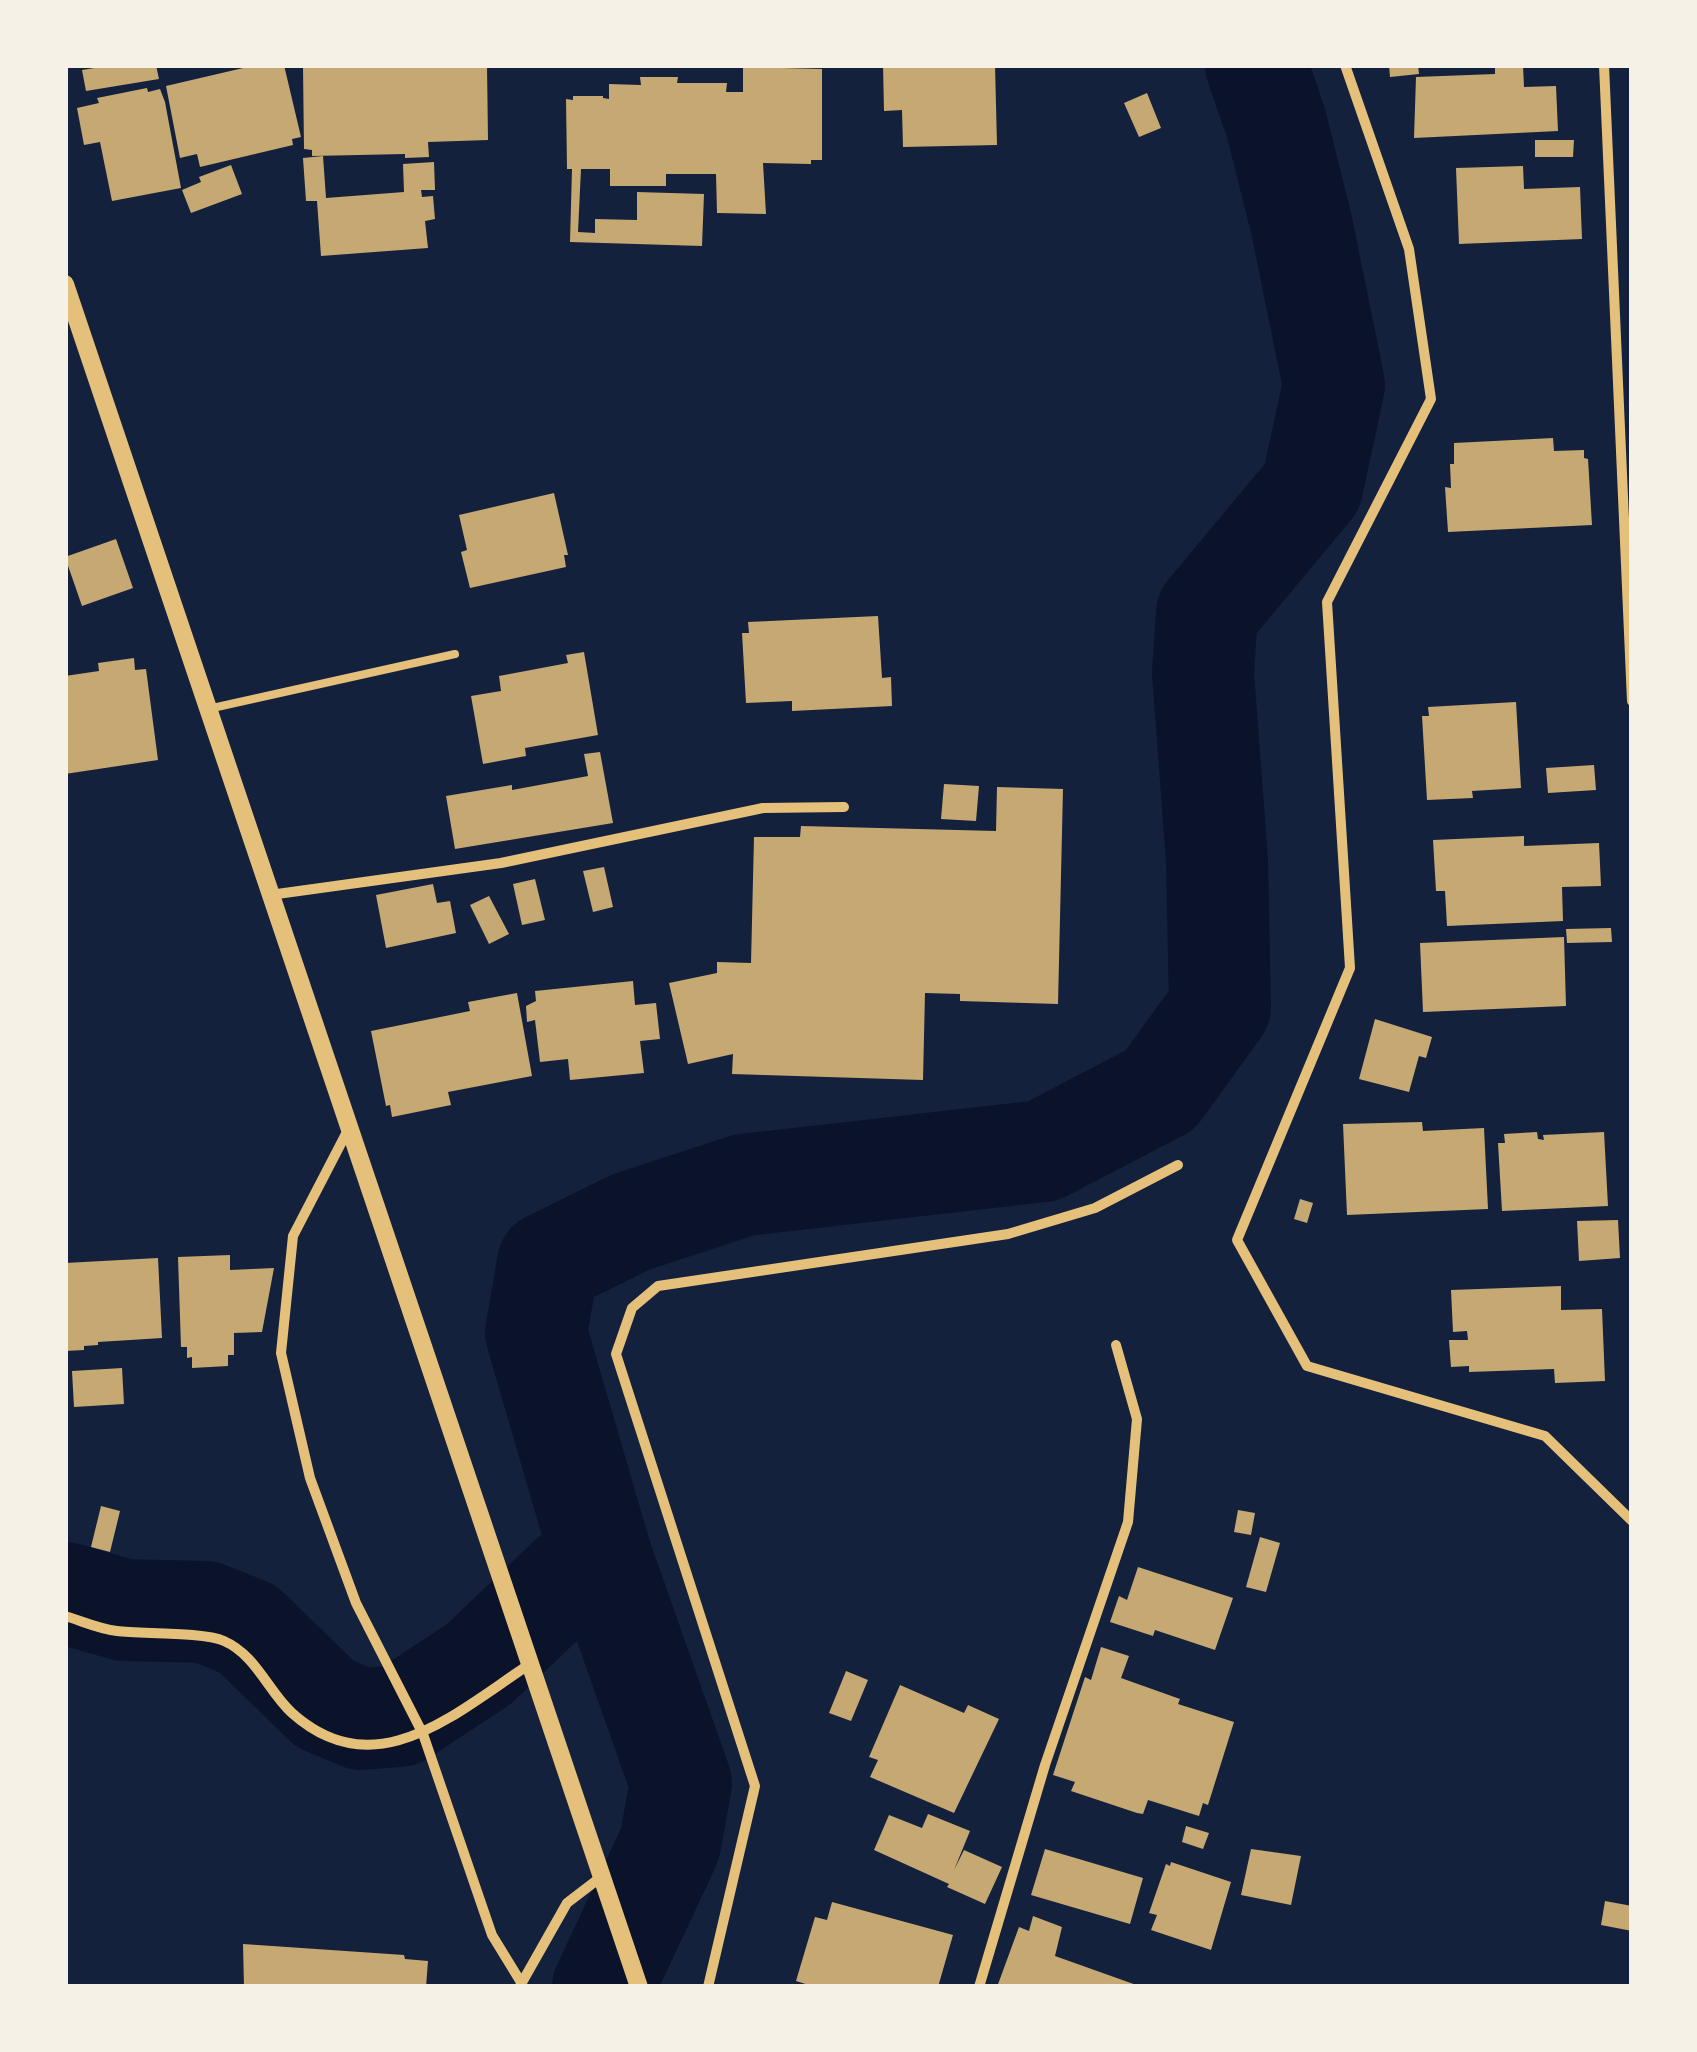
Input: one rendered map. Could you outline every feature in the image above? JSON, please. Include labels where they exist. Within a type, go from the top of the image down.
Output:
[{"type":"street","points":[[1345,65],[1409,249],[1431,399],[1327,602],[1350,968],[1237,1240],[1307,1366],[1546,1436],[1632,1521]]},
{"type":"street","points":[[1604,65],[1632,701]]},
{"type":"street","points":[[65,284],[639,1987]]},
{"type":"street","points":[[270,895],[502,863],[763,808],[844,807]]},
{"type":"street","points":[[350,1128],[293,1236],[282,1352],[310,1478],[356,1603],[423,1734],[492,1935],[521,1986]]},
{"type":"street","points":[[708,1987],[755,1786],[616,1354],[632,1308],[658,1286],[1008,1234],[1094,1208],[1178,1165]]},
{"type":"street","points":[[979,1987],[1045,1765],[1128,1522],[1136,1419],[1116,1345]]},
{"type":"street","points":[[65,1616],[112,1630],[224,1641],[256,1665],[290,1711],[326,1738],[377,1747],[423,1734],[529,1662]]},
{"type":"street","points":[[521,1986],[567,1904],[602,1879]]},
{"type":"lane","points":[[208,709],[456,654]]},
{"type":"building","points":[[156,65],[159,79],[86,91],[82,70]]},
{"type":"building","points":[[256,65],[284,65],[301,137],[292,139],[293,145],[200,167],[197,154],[180,158],[166,86]]},
{"type":"building","points":[[487,65],[488,140],[428,142],[429,157],[312,156],[312,150],[304,149],[303,67]]},
{"type":"building","points":[[883,65],[995,65],[997,145],[903,147],[902,110],[884,111]]},
{"type":"building","points":[[1389,65],[1418,65],[1419,74],[1390,77]]},
{"type":"building","points":[[1495,65],[1523,65],[1524,87],[1556,86],[1558,131],[1414,138],[1416,77],[1495,74]]},
{"type":"building","points":[[743,67],[822,69],[822,160],[811,160],[811,164],[763,163],[766,214],[717,213],[716,174],[666,174],[666,186],[610,186],[610,169],[581,169],[578,232],[595,233],[595,219],[637,220],[637,192],[704,194],[702,246],[570,242],[572,169],[567,169],[566,99],[609,99],[609,84],[641,85],[640,77],[678,77],[677,83],[727,83],[726,92],[743,92]]},
{"type":"building","points":[[147,88],[148,92],[160,89],[165,102],[181,188],[112,201],[100,142],[84,145],[77,108],[99,103],[97,98]]},
{"type":"building","points":[[1147,93],[1161,128],[1139,137],[1124,103]]},
{"type":"building","points":[[1535,140],[1574,140],[1573,157],[1535,157]]},
{"type":"building","points":[[323,156],[326,198],[404,192],[403,164],[434,162],[435,190],[421,190],[422,197],[433,196],[435,219],[425,221],[428,248],[321,256],[317,201],[306,201],[303,158]]},
{"type":"building","points":[[231,165],[242,194],[191,213],[182,190],[201,182],[199,177]]},
{"type":"building","points":[[1523,166],[1524,189],[1580,187],[1582,239],[1459,244],[1456,168]]},
{"type":"building","points":[[1553,438],[1554,451],[1584,450],[1584,458],[1588,459],[1592,525],[1448,532],[1445,487],[1451,488],[1454,443]]},
{"type":"building","points":[[554,493],[568,555],[564,555],[566,567],[470,588],[461,552],[467,550],[459,515]]},
{"type":"building","points":[[116,539],[133,588],[82,606],[65,557]]},
{"type":"building","points":[[878,616],[882,678],[891,677],[892,706],[792,711],[792,701],[746,703],[742,633],[749,633],[748,622]]},
{"type":"building","points":[[584,652],[598,735],[525,748],[526,756],[483,764],[471,696],[501,691],[499,676],[568,663],[566,655]]},
{"type":"building","points":[[134,658],[135,670],[146,669],[158,760],[65,774],[65,676],[99,671],[98,663]]},
{"type":"building","points":[[1516,702],[1521,788],[1472,791],[1473,798],[1427,800],[1422,716],[1429,716],[1428,707]]},
{"type":"building","points":[[600,752],[613,823],[455,849],[446,796],[512,785],[512,790],[588,776],[584,754]]},
{"type":"building","points":[[1594,765],[1596,790],[1548,793],[1546,768]]},
{"type":"building","points":[[944,784],[979,786],[976,821],[941,819]]},
{"type":"building","points":[[997,787],[1063,789],[1058,1004],[960,1001],[960,994],[925,993],[923,1080],[732,1074],[733,1054],[688,1064],[669,983],[717,973],[717,962],[751,963],[754,837],[800,837],[801,826],[996,831]]},
{"type":"building","points":[[1524,836],[1524,846],[1599,843],[1601,886],[1562,887],[1563,921],[1447,926],[1445,891],[1436,891],[1433,840]]},
{"type":"building","points":[[604,867],[613,907],[593,912],[583,871]]},
{"type":"building","points":[[535,879],[545,920],[522,925],[513,884]]},
{"type":"building","points":[[433,884],[437,903],[450,901],[456,933],[386,948],[376,895]]},
{"type":"building","points":[[489,896],[509,934],[489,944],[470,905]]},
{"type":"building","points":[[1611,928],[1612,942],[1567,943],[1566,929]]},
{"type":"building","points":[[1564,937],[1566,1006],[1423,1012],[1420,943]]},
{"type":"building","points":[[633,981],[635,1005],[656,1003],[660,1039],[640,1041],[644,1073],[570,1080],[568,1059],[540,1062],[535,1020],[527,1022],[526,1006],[536,1001],[535,991]]},
{"type":"building","points":[[517,993],[532,1076],[448,1092],[451,1105],[392,1117],[390,1105],[386,1106],[371,1031],[470,1011],[468,1002]]},
{"type":"building","points":[[1375,1019],[1432,1037],[1426,1058],[1419,1056],[1409,1092],[1359,1079]]},
{"type":"building","points":[[1422,1122],[1423,1131],[1484,1128],[1488,1209],[1347,1215],[1343,1124]]},
{"type":"building","points":[[1537,1132],[1538,1139],[1544,1140],[1543,1135],[1604,1132],[1608,1206],[1502,1211],[1498,1143],[1505,1143],[1504,1134]]},
{"type":"building","points":[[1300,1199],[1313,1203],[1307,1223],[1294,1219]]},
{"type":"building","points":[[1618,1220],[1620,1258],[1579,1261],[1577,1221]]},
{"type":"building","points":[[230,1255],[230,1270],[274,1268],[262,1332],[234,1333],[234,1355],[228,1355],[228,1366],[192,1368],[187,1347],[181,1347],[178,1257]]},
{"type":"building","points":[[158,1258],[162,1338],[98,1342],[84,1346],[84,1350],[65,1351],[65,1263]]},
{"type":"building","points":[[1561,1286],[1561,1310],[1602,1309],[1605,1381],[1555,1383],[1554,1369],[1469,1372],[1469,1366],[1451,1367],[1449,1340],[1468,1340],[1467,1331],[1453,1332],[1451,1290]]},
{"type":"building","points":[[122,1368],[124,1404],[74,1407],[72,1371]]},
{"type":"building","points":[[101,1506],[120,1511],[110,1552],[91,1547]]},
{"type":"building","points":[[1238,1510],[1255,1513],[1251,1535],[1234,1532]]},
{"type":"building","points":[[1260,1537],[1280,1543],[1266,1592],[1246,1587]]},
{"type":"building","points":[[1138,1567],[1233,1598],[1215,1650],[1155,1630],[1153,1636],[1110,1622],[1119,1596],[1127,1600]]},
{"type":"building","points":[[1101,1647],[1129,1656],[1121,1678],[1180,1699],[1178,1704],[1234,1722],[1208,1805],[1203,1803],[1199,1816],[1148,1800],[1143,1814],[1137,1813],[1071,1791],[1075,1782],[1053,1775],[1085,1677],[1091,1680]]},
{"type":"building","points":[[846,1671],[868,1680],[851,1721],[829,1713]]},
{"type":"building","points":[[900,1685],[964,1713],[968,1705],[999,1719],[954,1813],[870,1777],[878,1760],[869,1757]]},
{"type":"building","points":[[928,1814],[970,1831],[954,1870],[964,1850],[1002,1867],[985,1904],[874,1850],[889,1815],[922,1828]]},
{"type":"building","points":[[1186,1826],[1209,1833],[1203,1849],[1182,1842]]},
{"type":"building","points":[[1045,1849],[1143,1878],[1130,1924],[1031,1895]]},
{"type":"building","points":[[1251,1849],[1301,1856],[1291,1905],[1241,1895]]},
{"type":"building","points":[[1171,1862],[1231,1882],[1211,1950],[1151,1930],[1157,1915],[1149,1913],[1166,1864],[1170,1866]]},
{"type":"building","points":[[1605,1901],[1632,1906],[1632,1931],[1601,1925]]},
{"type":"building","points":[[832,1902],[953,1935],[938,1987],[815,1987],[796,1981],[815,1917],[827,1920]]},
{"type":"building","points":[[1033,1916],[1062,1927],[1055,1956],[1142,1987],[997,1987],[1019,1927],[1029,1931]]},
{"type":"building","points":[[243,1944],[404,1955],[405,1959],[428,1961],[426,1987],[244,1987]]},
{"type":"waterway","points":[[603,1987],[670,1844],[681,1783],[601,1556],[536,1333],[548,1263],[631,1222],[744,1185],[1043,1151],[1160,1090],[1220,1007],[1217,861],[1203,673],[1207,613],[1312,487],[1334,385],[1302,227],[1276,123],[1256,65]]},
{"type":"waterway","points":[[65,1593],[124,1610],[206,1612],[248,1629],[325,1704],[361,1719],[400,1716],[479,1664],[570,1577],[601,1556]]}]
